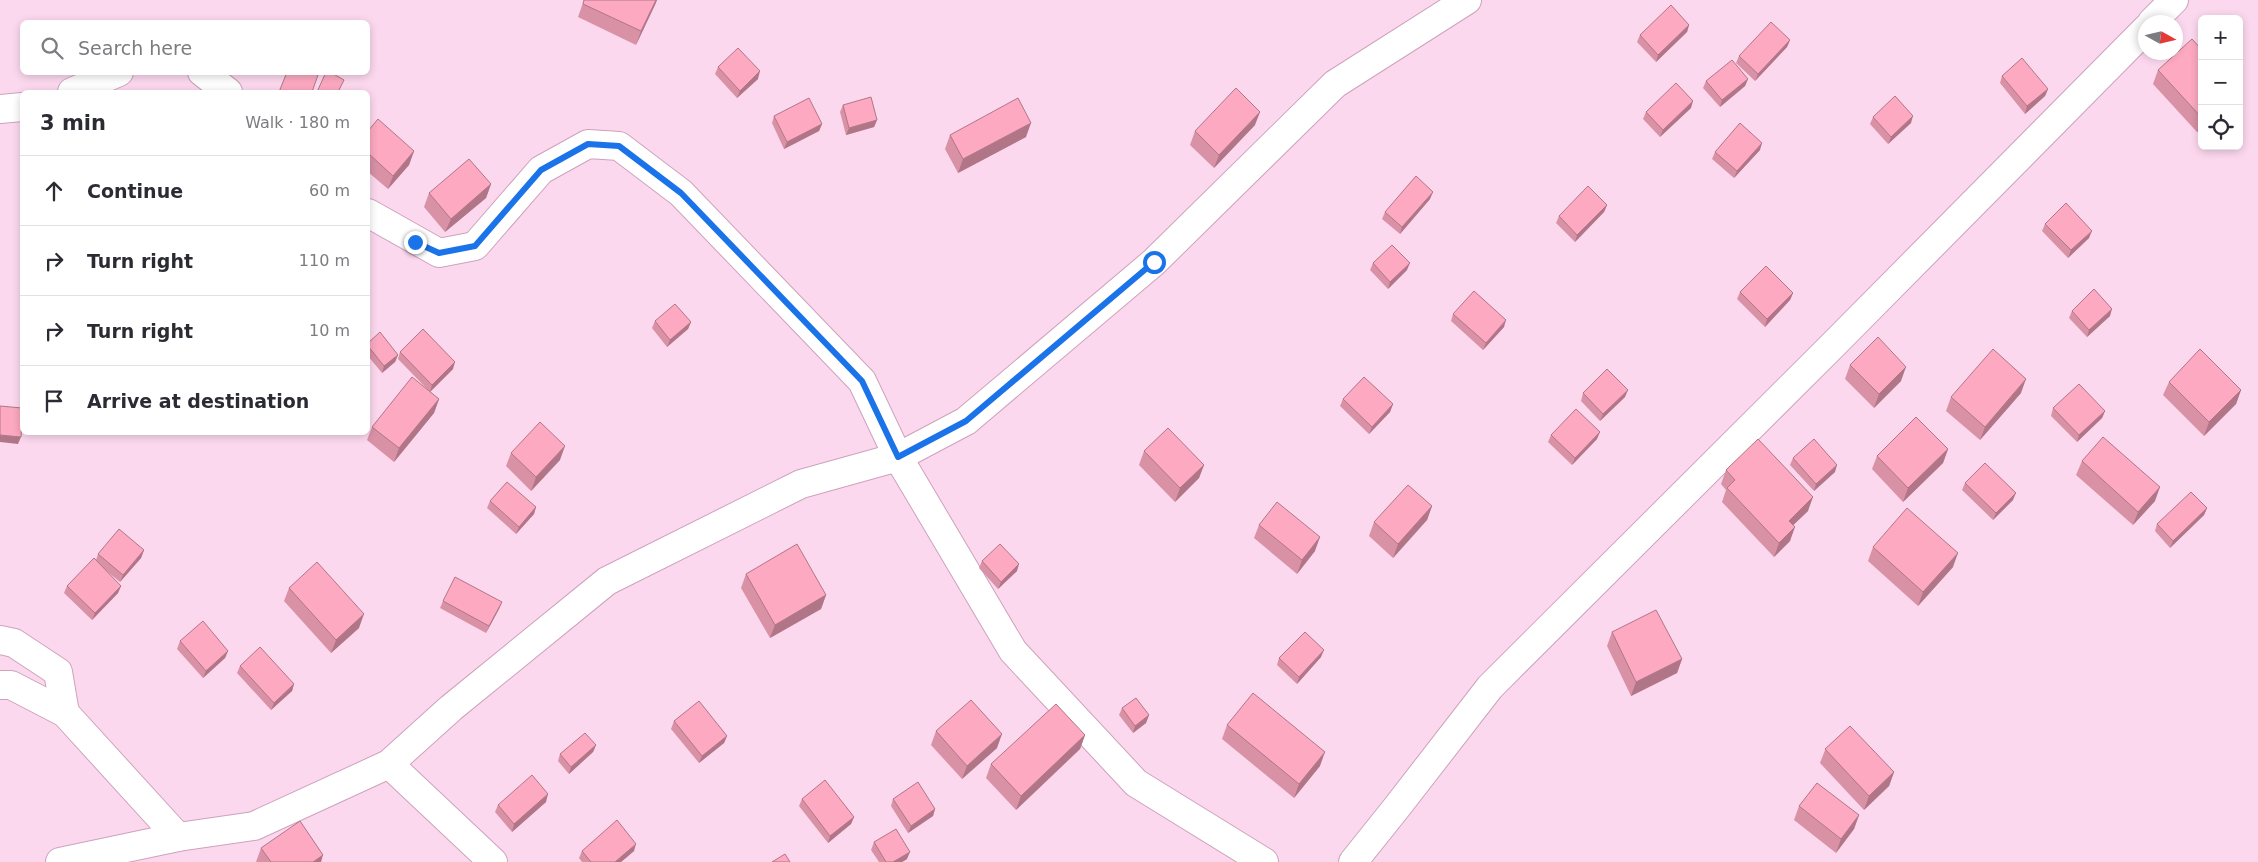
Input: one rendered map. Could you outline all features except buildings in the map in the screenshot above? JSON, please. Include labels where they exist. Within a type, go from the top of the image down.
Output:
[{"type":"street","points":[[60,862],[178,836],[254,826],[389,764],[451,708],[607,581],[801,484],[898,457],[966,421],[1154,262],[1335,84],[1467,0]]},
{"type":"street","points":[[2159,15],[2174,0]]},
{"type":"street","points":[[1353,862],[1398,807],[1490,687],[2138,37]]},
{"type":"street","points":[[77,90],[112,75]]},
{"type":"street","points":[[206,75],[225,90]]},
{"type":"street","points":[[0,109],[20,107]]},
{"type":"street","points":[[370,214],[415,242],[439,253],[475,246],[541,170],[588,144],[619,146],[681,193],[862,381],[898,457],[1013,651],[1136,783],[1264,862]]},
{"type":"street","points":[[0,640],[14,642],[58,672],[65,713]]},
{"type":"street","points":[[0,685],[11,685],[65,713],[178,836]]},
{"type":"street","points":[[389,764],[492,862]]},
{"type":"route","points":[[415,242],[439,253],[475,246],[541,170],[588,144],[619,146],[681,193],[862,381],[898,457],[966,421],[1154,262]]}]
